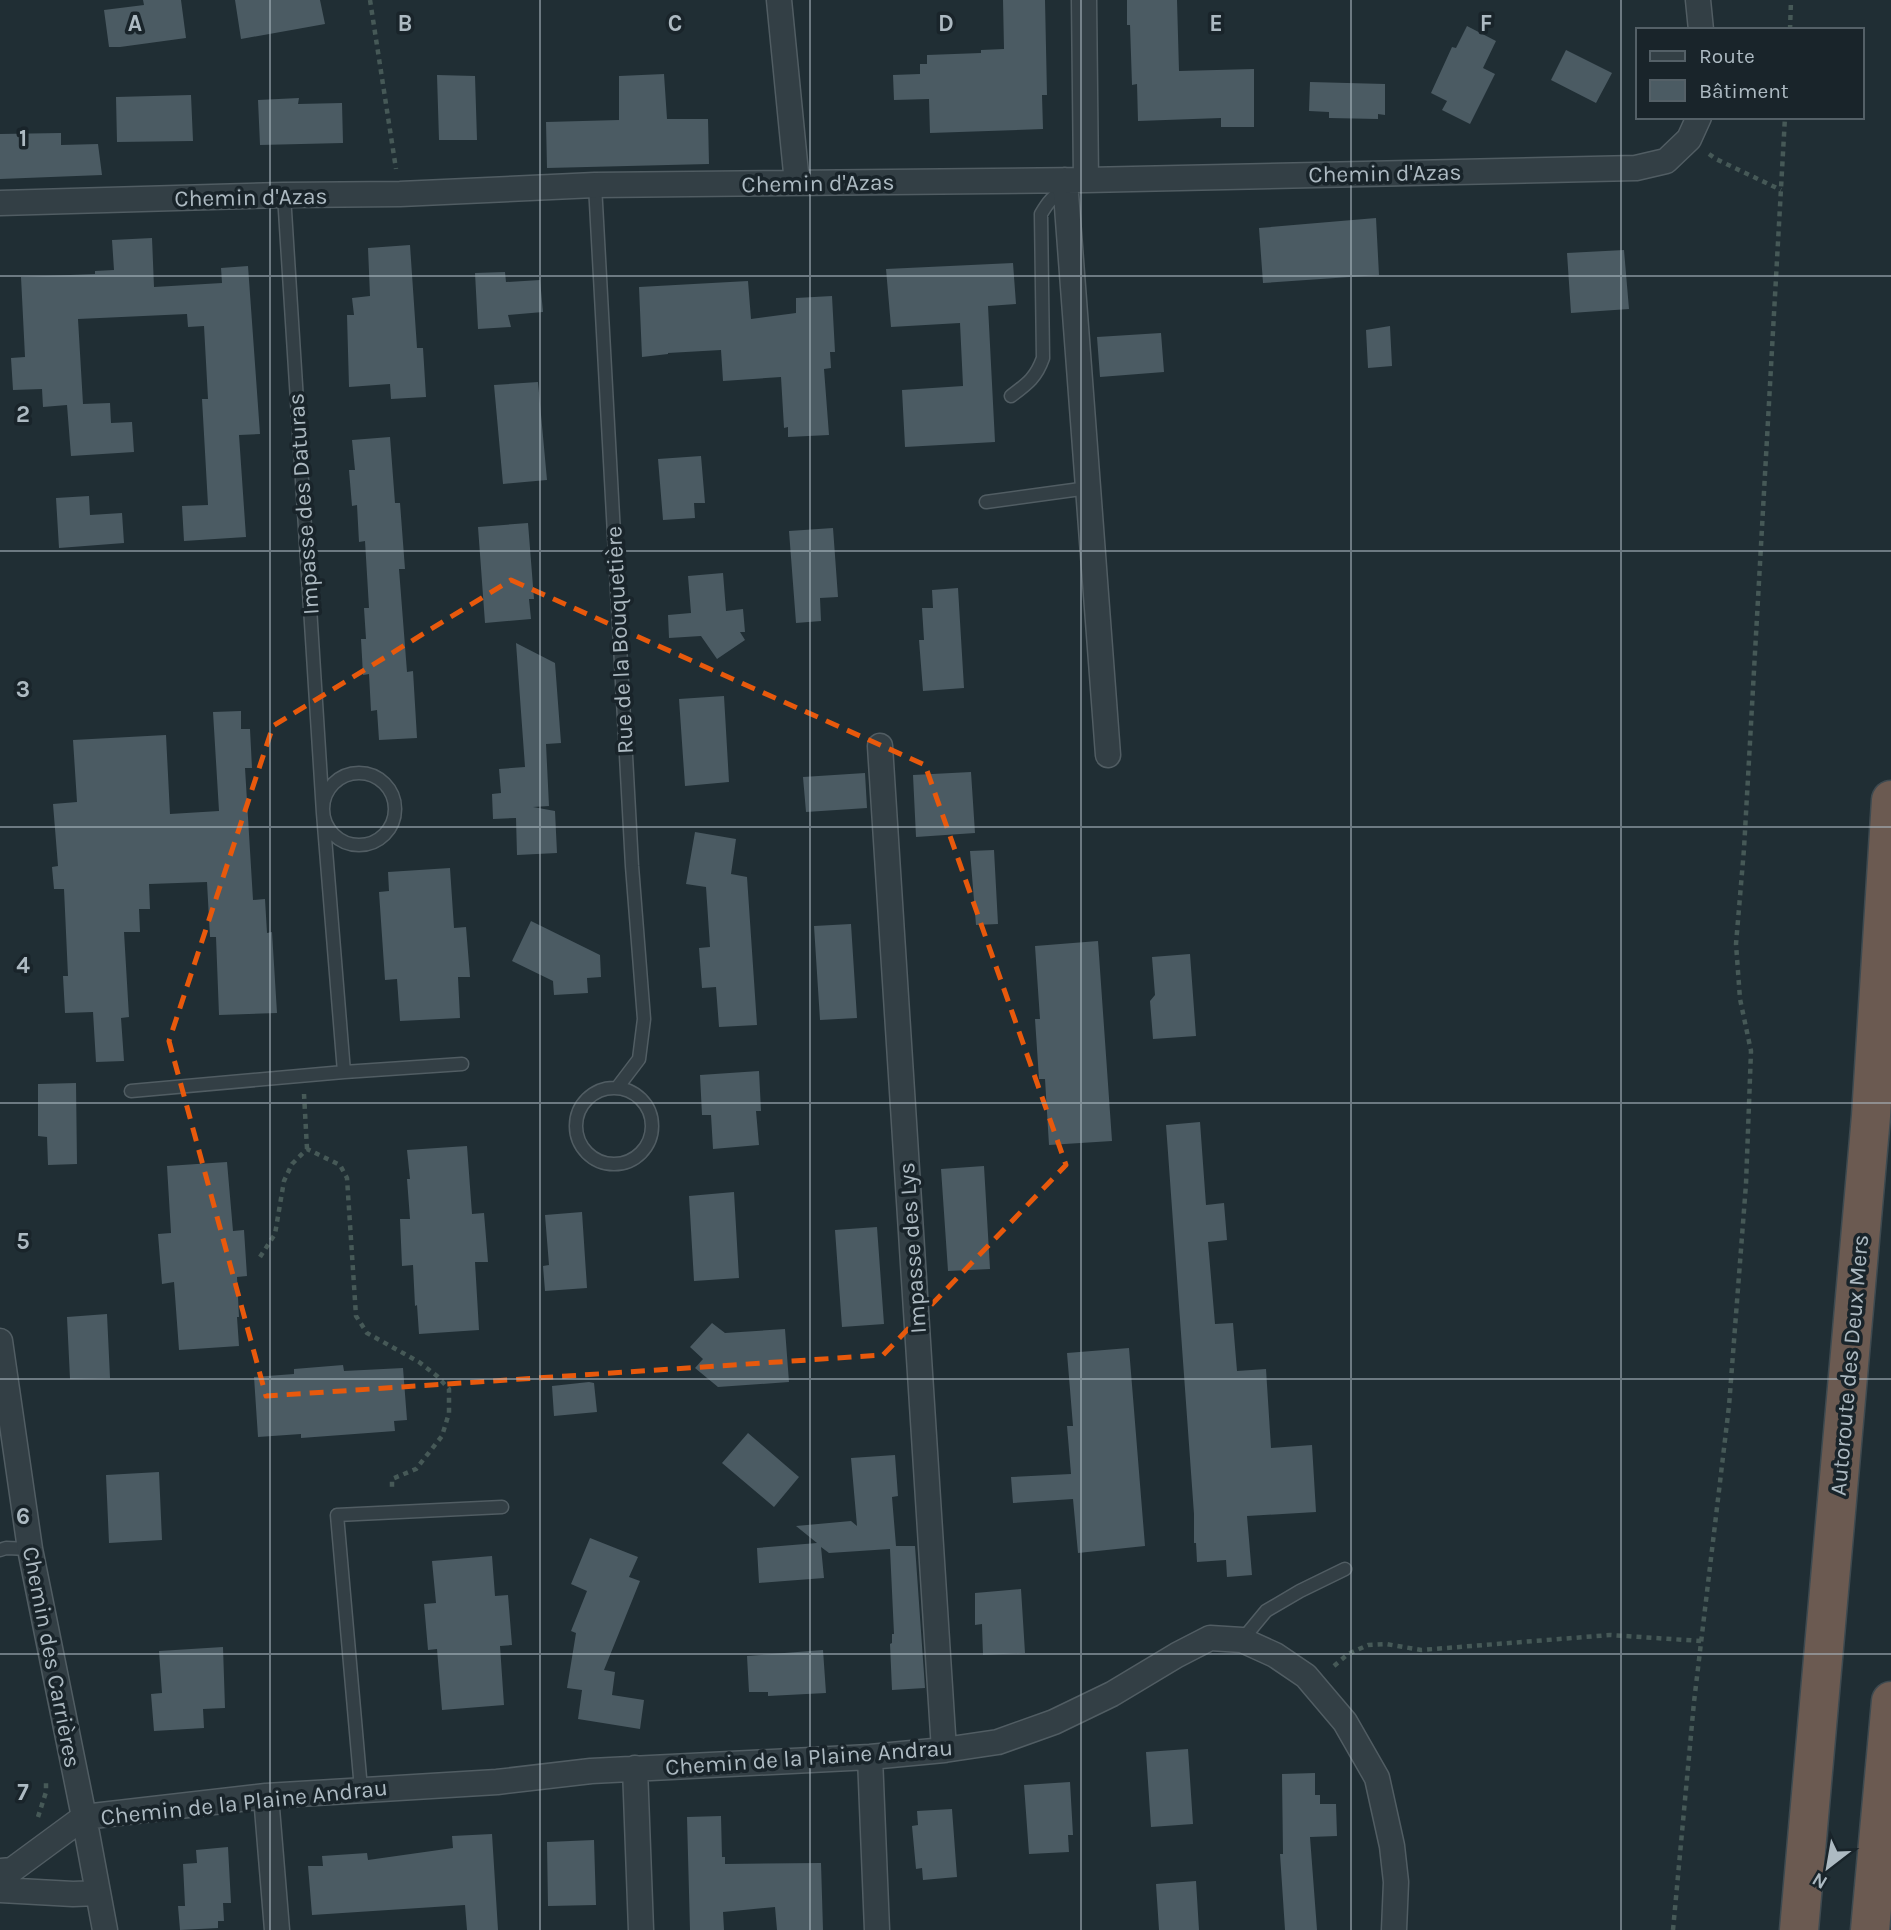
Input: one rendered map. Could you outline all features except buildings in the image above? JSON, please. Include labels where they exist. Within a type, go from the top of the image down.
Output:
[{"type":"highway","name":"Autoroute des Deux Mers","points":[[1799,1930],[1871,1116],[1891,800]]},
{"type":"highway","points":[[1870,1930],[1891,1701]]},
{"type":"street","points":[[779,0],[797,183]]},
{"type":"street","points":[[1084,0],[1072,183],[1088,488],[1108,755]]},
{"type":"street","points":[[1698,0],[1701,28]]},
{"type":"street","name":"Chemin d'Azas","points":[[0,203],[400,194],[595,185],[1072,183],[1636,168],[1666,161],[1694,128]]},
{"type":"street","name":"Impasse des Lys","points":[[880,746],[944,1751]]},
{"type":"street","name":"Chemin des Carrières","points":[[0,1340],[2,1374],[30,1549],[99,1893],[104,1930]]},
{"type":"street","name":"Chemin de la Plaine Andrau","points":[[84,1817],[266,1796],[497,1782],[591,1771],[944,1751],[998,1742],[1054,1722],[1112,1694],[1210,1638],[1242,1640],[1275,1655],[1306,1676],[1345,1722],[1377,1778],[1396,1882],[1394,1930]]},
{"type":"street","points":[[870,1757],[877,1930]]},
{"type":"street","points":[[635,1768],[641,1930]]},
{"type":"street","points":[[266,1796],[277,1930]]},
{"type":"street","points":[[0,1871],[12,1870],[84,1817]]},
{"type":"street","points":[[0,1890],[99,1893]]},
{"type":"lane","points":[[1011,396],[1032,380],[1043,358],[1041,214],[1048,201],[1072,183]]},
{"type":"lane","name":"Rue de la Bouquetière","points":[[595,185],[632,866],[644,1019],[639,1059],[617,1088]]},
{"type":"lane","name":"Impasse des Daturas","points":[[284,195],[323,813],[344,1072]]},
{"type":"lane","points":[[986,502],[1088,488]]},
{"type":"lane","points":[[358,772],[370,773],[381,779],[394,796],[396,808],[392,825],[381,839],[364,845],[339,839],[326,825],[323,813],[325,794],[332,784],[342,776],[358,772]]},
{"type":"lane","points":[[131,1091],[462,1064]]},
{"type":"lane","points":[[617,1088],[637,1096],[646,1105],[652,1118],[652,1131],[648,1144],[635,1158],[623,1163],[605,1163],[592,1157],[581,1144],[576,1123],[587,1099],[604,1089],[617,1088]]},
{"type":"lane","points":[[361,1789],[337,1515],[502,1507]]},
{"type":"lane","points":[[0,1550],[30,1549]]},
{"type":"lane","points":[[1242,1640],[1266,1611],[1345,1569]]},
{"type":"path","points":[[370,0],[400,194]]},
{"type":"path","points":[[1790,28],[1791,0]]},
{"type":"path","points":[[1673,1930],[1693,1702],[1729,1406],[1746,1184],[1751,1051],[1740,999],[1736,944],[1745,835],[1785,119]]},
{"type":"path","points":[[1694,128],[1716,159],[1781,190]]},
{"type":"path","points":[[260,1257],[275,1234],[284,1181],[292,1164],[307,1149],[303,1077]]},
{"type":"path","points":[[307,1149],[340,1166],[348,1178],[356,1316],[367,1332],[419,1362],[438,1376],[449,1389],[449,1413],[442,1436],[415,1469],[391,1479],[394,1513]]},
{"type":"path","points":[[1313,1685],[1348,1654],[1368,1645],[1385,1644],[1420,1650],[1610,1635],[1701,1641]]},
{"type":"path","name":"Chemin des Carrières","points":[[29,1826],[38,1817],[46,1792],[46,1773]]},
{"type":"highlighted area","points":[[511,580],[925,765],[1066,1165],[883,1355],[266,1396],[169,1041],[273,726]]}]
